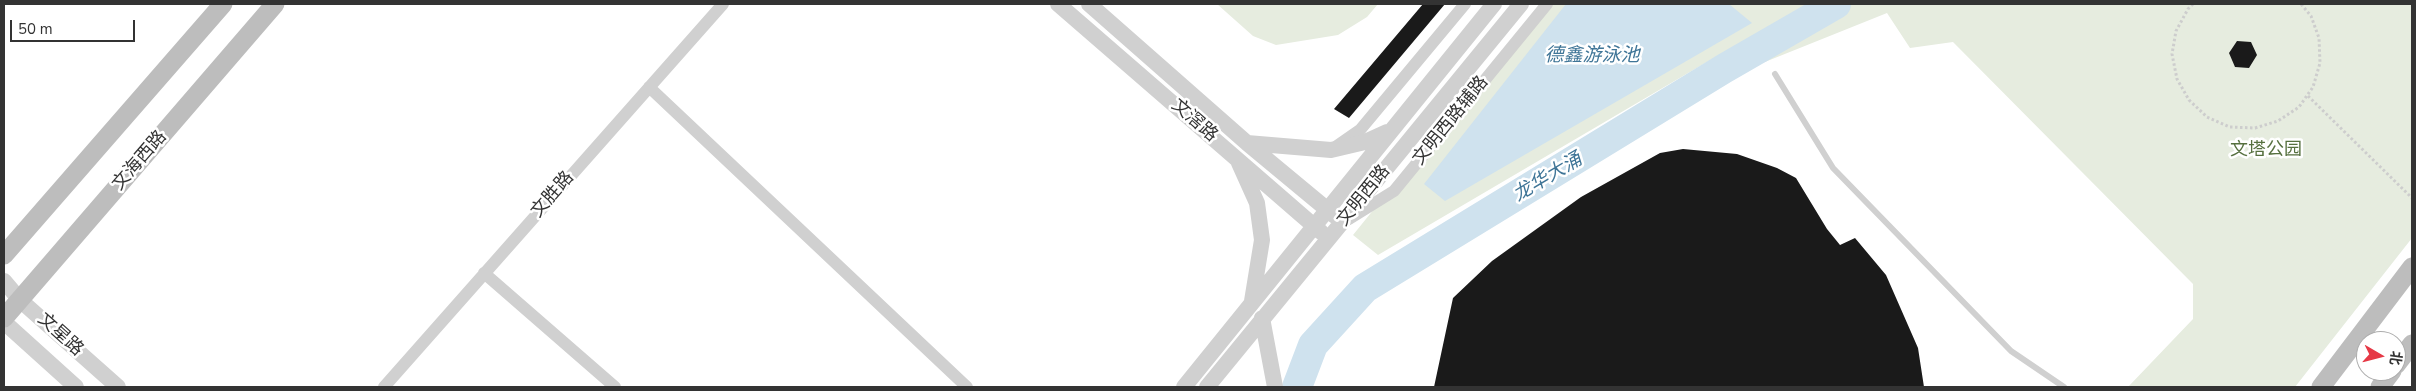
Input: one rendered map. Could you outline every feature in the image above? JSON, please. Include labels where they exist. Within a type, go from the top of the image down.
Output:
[{"type":"main road","points":[[4,255],[223,4]]},
{"type":"main road","name":"文海西路","points":[[4,320],[275,4]]},
{"type":"main road","points":[[2321,387],[2412,267]]},
{"type":"street","name":"文胜路","points":[[384,387],[723,4]]},
{"type":"street","name":"文滘路","points":[[1058,4],[1238,159],[1328,240]]},
{"type":"street","name":"文滘路","points":[[1089,4],[1247,143],[1342,223]]},
{"type":"street","points":[[1331,150],[1360,130],[1465,4]]},
{"type":"street","name":"文明西路","points":[[1184,387],[1494,4]]},
{"type":"street","name":"文明西路","points":[[1207,387],[1521,4]]},
{"type":"street","name":"文明西路辅路","points":[[1342,223],[1394,191],[1546,4]]},
{"type":"street","points":[[649,87],[967,387]]},
{"type":"street","points":[[1247,143],[1331,150],[1365,142],[1391,130]]},
{"type":"street","points":[[1238,159],[1257,204],[1262,240],[1251,303]]},
{"type":"street","points":[[484,273],[615,387]]},
{"type":"street","name":"文星路","points":[[4,281],[20,300],[118,387]]},
{"type":"street","points":[[1262,318],[1274,384]]},
{"type":"street","name":"文星路","points":[[4,320],[76,387]]},
{"type":"lane","points":[[1775,74],[1832,168],[2011,351],[2064,387]]},
{"type":"path","points":[[2193,4],[2188,9],[2176,31],[2172,54],[2177,79],[2189,100],[2207,117],[2230,126],[2255,128],[2278,121],[2299,107],[2313,87],[2320,63],[2319,38],[2311,16],[2301,4]]},
{"type":"path","points":[[2308,96],[2412,198]]},
{"type":"green space","points":[[1217,4],[1378,4],[1367,17],[1338,35],[1276,45],[1253,36]]},
{"type":"green space","name":"文塔公园","points":[[1540,4],[2412,4],[2412,238],[2295,387],[2128,387],[2193,319],[2193,284],[1953,42],[1910,48],[1887,13],[1725,78],[1712,59],[1378,255],[1353,235]]},
{"type":"water","name":"德鑫游泳池","points":[[1566,4],[1729,4],[1752,23],[1445,201],[1424,184]]},
{"type":"building","points":[[1423,4],[1445,4],[1349,118],[1334,109]]},
{"type":"building","points":[[2237,41],[2251,42],[2257,55],[2249,68],[2235,67],[2229,53]]},
{"type":"building","points":[[1683,149],[1737,154],[1777,168],[1796,178],[1827,229],[1840,245],[1855,238],[1886,275],[1918,348],[1924,387],[1434,387],[1453,298],[1492,261],[1581,197],[1660,153]]},
{"type":"waterway","name":"龙华大涌","points":[[1297,387],[1313,345],[1365,288],[1725,68],[1836,4]]}]
